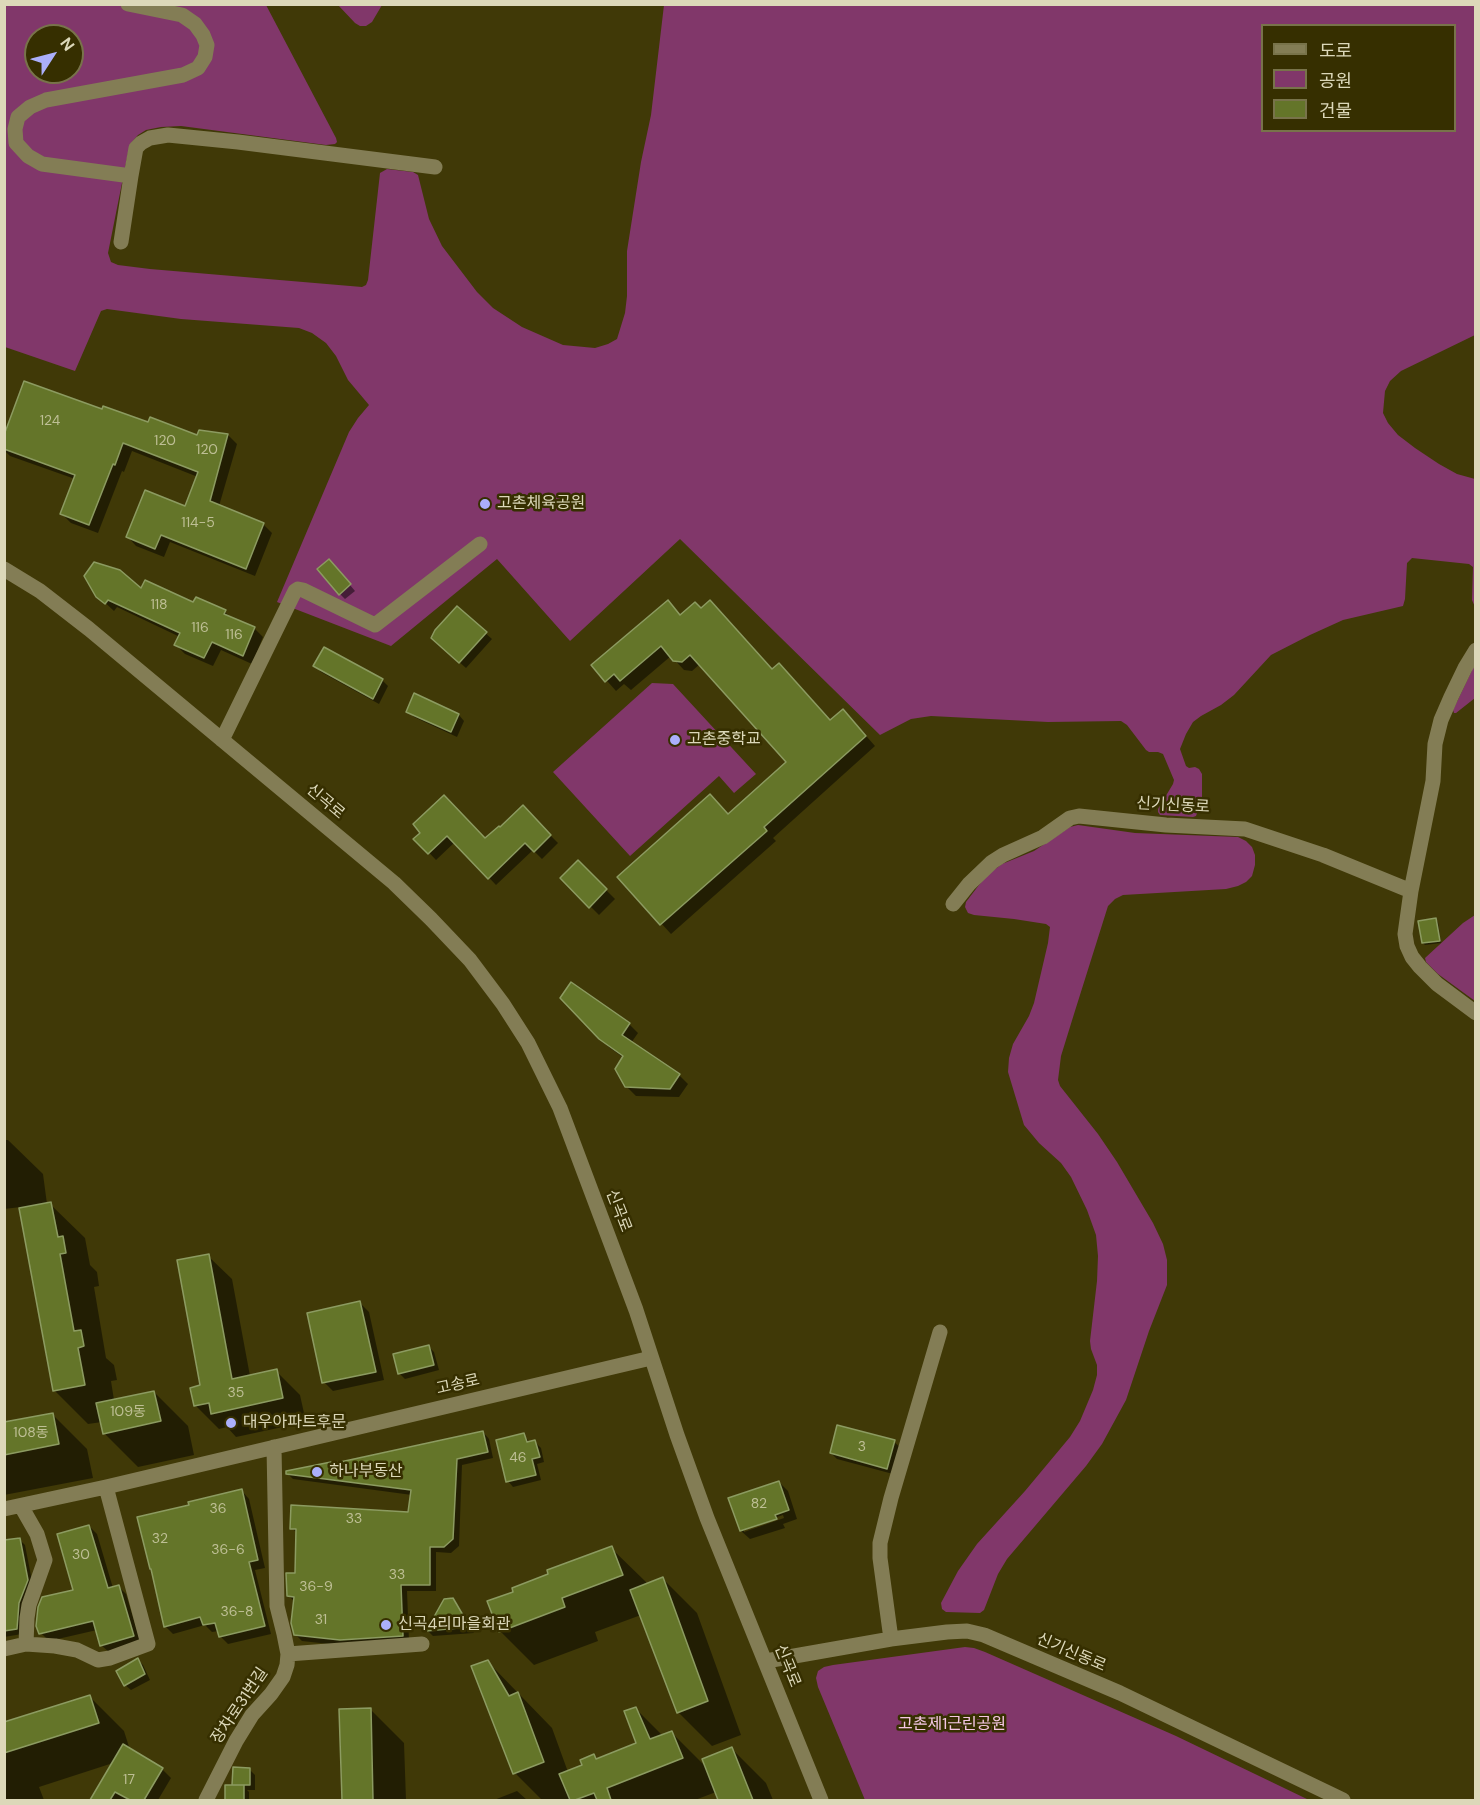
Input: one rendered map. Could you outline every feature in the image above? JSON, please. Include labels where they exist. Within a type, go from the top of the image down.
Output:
[{"type":"street","points":[[128,4],[182,15],[195,24],[203,34],[207,45],[205,57],[198,68],[183,75],[46,100],[30,107],[18,117],[15,129],[16,143],[28,156],[42,164],[131,176]]},
{"type":"street","points":[[121,242],[136,148],[141,142],[150,138],[168,135],[237,142],[435,167]]},
{"type":"street","points":[[222,740],[295,591],[303,590],[375,625],[480,544]]},
{"type":"street","name":"신곡로","points":[[4,569],[40,591],[89,628],[401,890],[470,960],[503,1004],[528,1043],[560,1108],[636,1310],[707,1518],[821,1800]]},
{"type":"street","points":[[1476,650],[1464,668],[1441,720],[1434,744],[1433,781],[1411,891],[1405,934],[1412,957],[1437,984],[1476,1013]]},
{"type":"street","name":"신기신동로","points":[[953,904],[969,884],[992,862],[1043,837],[1070,818],[1079,816],[1166,825],[1245,829],[1323,855],[1411,891]]},
{"type":"street","points":[[891,1639],[880,1543],[940,1332]]},
{"type":"street","name":"고송로","points":[[4,1509],[106,1488],[651,1359]]},
{"type":"street","points":[[274,1447],[277,1606],[288,1654],[422,1644]]},
{"type":"street","points":[[4,1649],[27,1644],[55,1646],[77,1650],[98,1660],[148,1644],[106,1488]]},
{"type":"street","points":[[21,1506],[37,1534],[45,1560],[29,1605],[27,1644]]},
{"type":"street","name":"신기신동로","points":[[766,1661],[891,1639],[967,1631],[984,1635],[1120,1693],[1343,1800]]},
{"type":"street","name":"장차로31번길","points":[[206,1800],[236,1740],[252,1715],[283,1677],[288,1654]]},
{"type":"green space","points":[[5,5],[266,5],[336,138],[335,144],[326,145],[181,126],[146,130],[131,143],[128,153],[108,253],[111,262],[150,269],[362,287],[368,280],[380,173],[387,169],[413,172],[418,175],[429,219],[442,246],[477,292],[493,308],[522,327],[563,345],[595,348],[617,339],[625,313],[627,251],[651,115],[664,5],[1475,5],[1475,335],[1401,371],[1390,381],[1385,391],[1383,413],[1398,435],[1415,448],[1457,474],[1475,479],[1475,607],[1472,600],[1473,567],[1469,564],[1412,558],[1407,563],[1403,606],[1343,620],[1271,655],[1234,695],[1193,722],[1186,734],[1180,749],[1186,766],[1199,769],[1202,774],[1202,799],[1196,816],[1193,817],[1160,815],[1158,809],[1174,780],[1163,754],[1146,750],[1127,725],[1121,721],[1048,722],[931,716],[911,719],[880,735],[680,539],[570,641],[497,559],[391,646],[277,602],[349,432],[369,405],[348,380],[336,356],[326,343],[312,333],[299,328],[181,319],[107,309],[101,311],[75,371],[5,347]]},
{"type":"green space","points":[[338,5],[382,5],[372,22],[366,26],[360,26]]},
{"type":"green space","points":[[1475,664],[1475,698],[1454,713],[1453,710]]},
{"type":"green space","points":[[652,683],[673,684],[756,774],[734,793],[719,776],[630,856],[553,772]]},
{"type":"green space","points":[[1078,825],[1135,833],[1238,837],[1252,847],[1255,865],[1252,876],[1238,886],[1226,889],[1123,895],[1108,906],[1061,1056],[1058,1080],[1060,1086],[1117,1162],[1153,1223],[1163,1244],[1167,1260],[1167,1285],[1126,1400],[1102,1444],[1007,1559],[998,1574],[984,1610],[980,1613],[946,1612],[942,1609],[941,1603],[958,1571],[977,1544],[1070,1437],[1080,1421],[1097,1375],[1097,1365],[1090,1341],[1097,1281],[1096,1235],[1071,1177],[1061,1163],[1039,1143],[1024,1125],[1008,1072],[1013,1044],[1034,1003],[1050,927],[1046,924],[974,915],[968,913],[965,907],[966,902],[987,875],[1002,864],[1034,851],[1070,827]]},
{"type":"green space","points":[[1475,915],[1475,1001],[1438,974],[1425,958]]},
{"type":"green space","name":"고촌제1근린공원","points":[[965,1647],[985,1652],[1176,1736],[1309,1800],[865,1800],[818,1687],[816,1678],[818,1671],[833,1665]]},
{"type":"building","points":[[24,381],[102,409],[103,406],[148,422],[150,417],[197,435],[199,430],[228,434],[210,501],[264,523],[246,569],[161,535],[155,549],[126,537],[145,490],[185,506],[198,472],[123,443],[89,525],[60,514],[75,475],[4,449],[4,435]]},
{"type":"building","points":[[329,559],[351,584],[339,595],[317,569]]},
{"type":"building","points":[[94,562],[120,570],[141,588],[145,580],[193,602],[196,597],[226,610],[224,614],[255,627],[243,656],[212,642],[204,658],[174,645],[180,633],[108,600],[105,604],[96,597],[84,576]]},
{"type":"building","points":[[668,600],[680,615],[695,602],[701,608],[710,600],[772,669],[779,663],[830,720],[843,709],[866,736],[764,827],[767,831],[660,925],[617,877],[710,794],[728,814],[786,762],[690,655],[682,662],[673,661],[661,646],[620,681],[614,674],[605,682],[591,665]]},
{"type":"building","points":[[457,606],[487,632],[459,663],[431,638],[435,630]]},
{"type":"building","points":[[324,647],[383,679],[373,699],[313,666]]},
{"type":"building","points":[[414,693],[459,714],[451,732],[406,712]]},
{"type":"building","points":[[444,795],[485,838],[523,805],[551,835],[534,852],[525,843],[488,879],[447,836],[428,854],[413,839],[420,833],[413,824]]},
{"type":"building","points":[[578,860],[607,889],[589,908],[560,878]]},
{"type":"building","points":[[1436,918],[1440,941],[1422,943],[1418,921]]},
{"type":"building","points":[[571,982],[630,1023],[622,1035],[680,1074],[670,1089],[625,1087],[615,1069],[623,1056],[599,1039],[560,998]]},
{"type":"building","points":[[51,1202],[58,1237],[63,1236],[66,1253],[60,1254],[74,1331],[81,1330],[84,1346],[78,1348],[85,1385],[53,1391],[19,1208]]},
{"type":"building","points":[[209,1254],[232,1379],[277,1369],[283,1398],[211,1414],[209,1403],[194,1406],[190,1388],[200,1385],[177,1260]]},
{"type":"building","points":[[360,1301],[376,1372],[322,1383],[307,1313]]},
{"type":"building","points":[[429,1345],[434,1365],[398,1374],[393,1354]]},
{"type":"building","points":[[154,1391],[161,1421],[103,1434],[96,1403]]},
{"type":"building","points":[[53,1413],[59,1444],[4,1455],[4,1422]]},
{"type":"building","points":[[837,1425],[895,1440],[887,1469],[830,1453]]},
{"type":"building","points":[[483,1431],[488,1452],[457,1459],[453,1539],[444,1547],[430,1547],[430,1585],[401,1585],[403,1636],[340,1640],[294,1635],[291,1623],[294,1597],[287,1596],[286,1573],[295,1573],[296,1529],[290,1529],[291,1505],[408,1512],[411,1490],[286,1474],[286,1471],[331,1462],[331,1464]]},
{"type":"building","points":[[524,1433],[527,1442],[535,1440],[540,1457],[532,1459],[536,1475],[506,1482],[496,1440]]},
{"type":"building","points":[[779,1481],[789,1510],[775,1515],[777,1519],[740,1531],[728,1498]]},
{"type":"building","points":[[242,1489],[258,1560],[249,1562],[265,1626],[219,1637],[215,1623],[203,1625],[200,1617],[164,1627],[137,1517],[189,1505],[188,1502]]},
{"type":"building","points":[[89,1525],[108,1588],[119,1585],[134,1636],[100,1646],[93,1621],[39,1634],[36,1626],[38,1607],[42,1597],[73,1590],[57,1534]]},
{"type":"building","points":[[20,1538],[28,1580],[19,1603],[17,1629],[4,1631],[4,1540]]},
{"type":"building","points":[[612,1546],[623,1575],[562,1598],[565,1607],[499,1632],[487,1601],[513,1592],[512,1588],[548,1574],[547,1570]]},
{"type":"building","points":[[663,1577],[708,1701],[677,1713],[630,1590]]},
{"type":"building","points":[[453,1598],[470,1627],[426,1631],[444,1599]]},
{"type":"building","points":[[138,1658],[145,1674],[124,1686],[116,1671]]},
{"type":"building","points":[[488,1660],[509,1696],[518,1692],[544,1762],[513,1774],[471,1666]]},
{"type":"building","points":[[90,1695],[99,1723],[4,1753],[4,1722]]},
{"type":"building","points":[[636,1707],[650,1739],[672,1731],[683,1758],[607,1788],[611,1800],[597,1800],[594,1793],[570,1800],[559,1774],[582,1765],[580,1760],[594,1754],[596,1759],[636,1743],[624,1711]]},
{"type":"building","points":[[371,1708],[373,1800],[342,1800],[339,1709]]},
{"type":"building","points":[[123,1744],[163,1768],[144,1800],[130,1800],[115,1792],[110,1800],[90,1800]]},
{"type":"building","points":[[732,1747],[753,1800],[718,1800],[702,1759]]},
{"type":"building","points":[[233,1767],[250,1768],[250,1785],[232,1785]]},
{"type":"building","points":[[225,1785],[244,1785],[244,1800],[225,1800]]},
{"type":"place","name":"고촌체육공원","points":[[485,504]]},
{"type":"place","name":"고촌중학교","points":[[675,740]]},
{"type":"place","name":"대우아파트후문","points":[[231,1423]]},
{"type":"place","name":"하나부동산","points":[[317,1472]]},
{"type":"place","name":"신곡4리마을회관","points":[[386,1625]]}]
